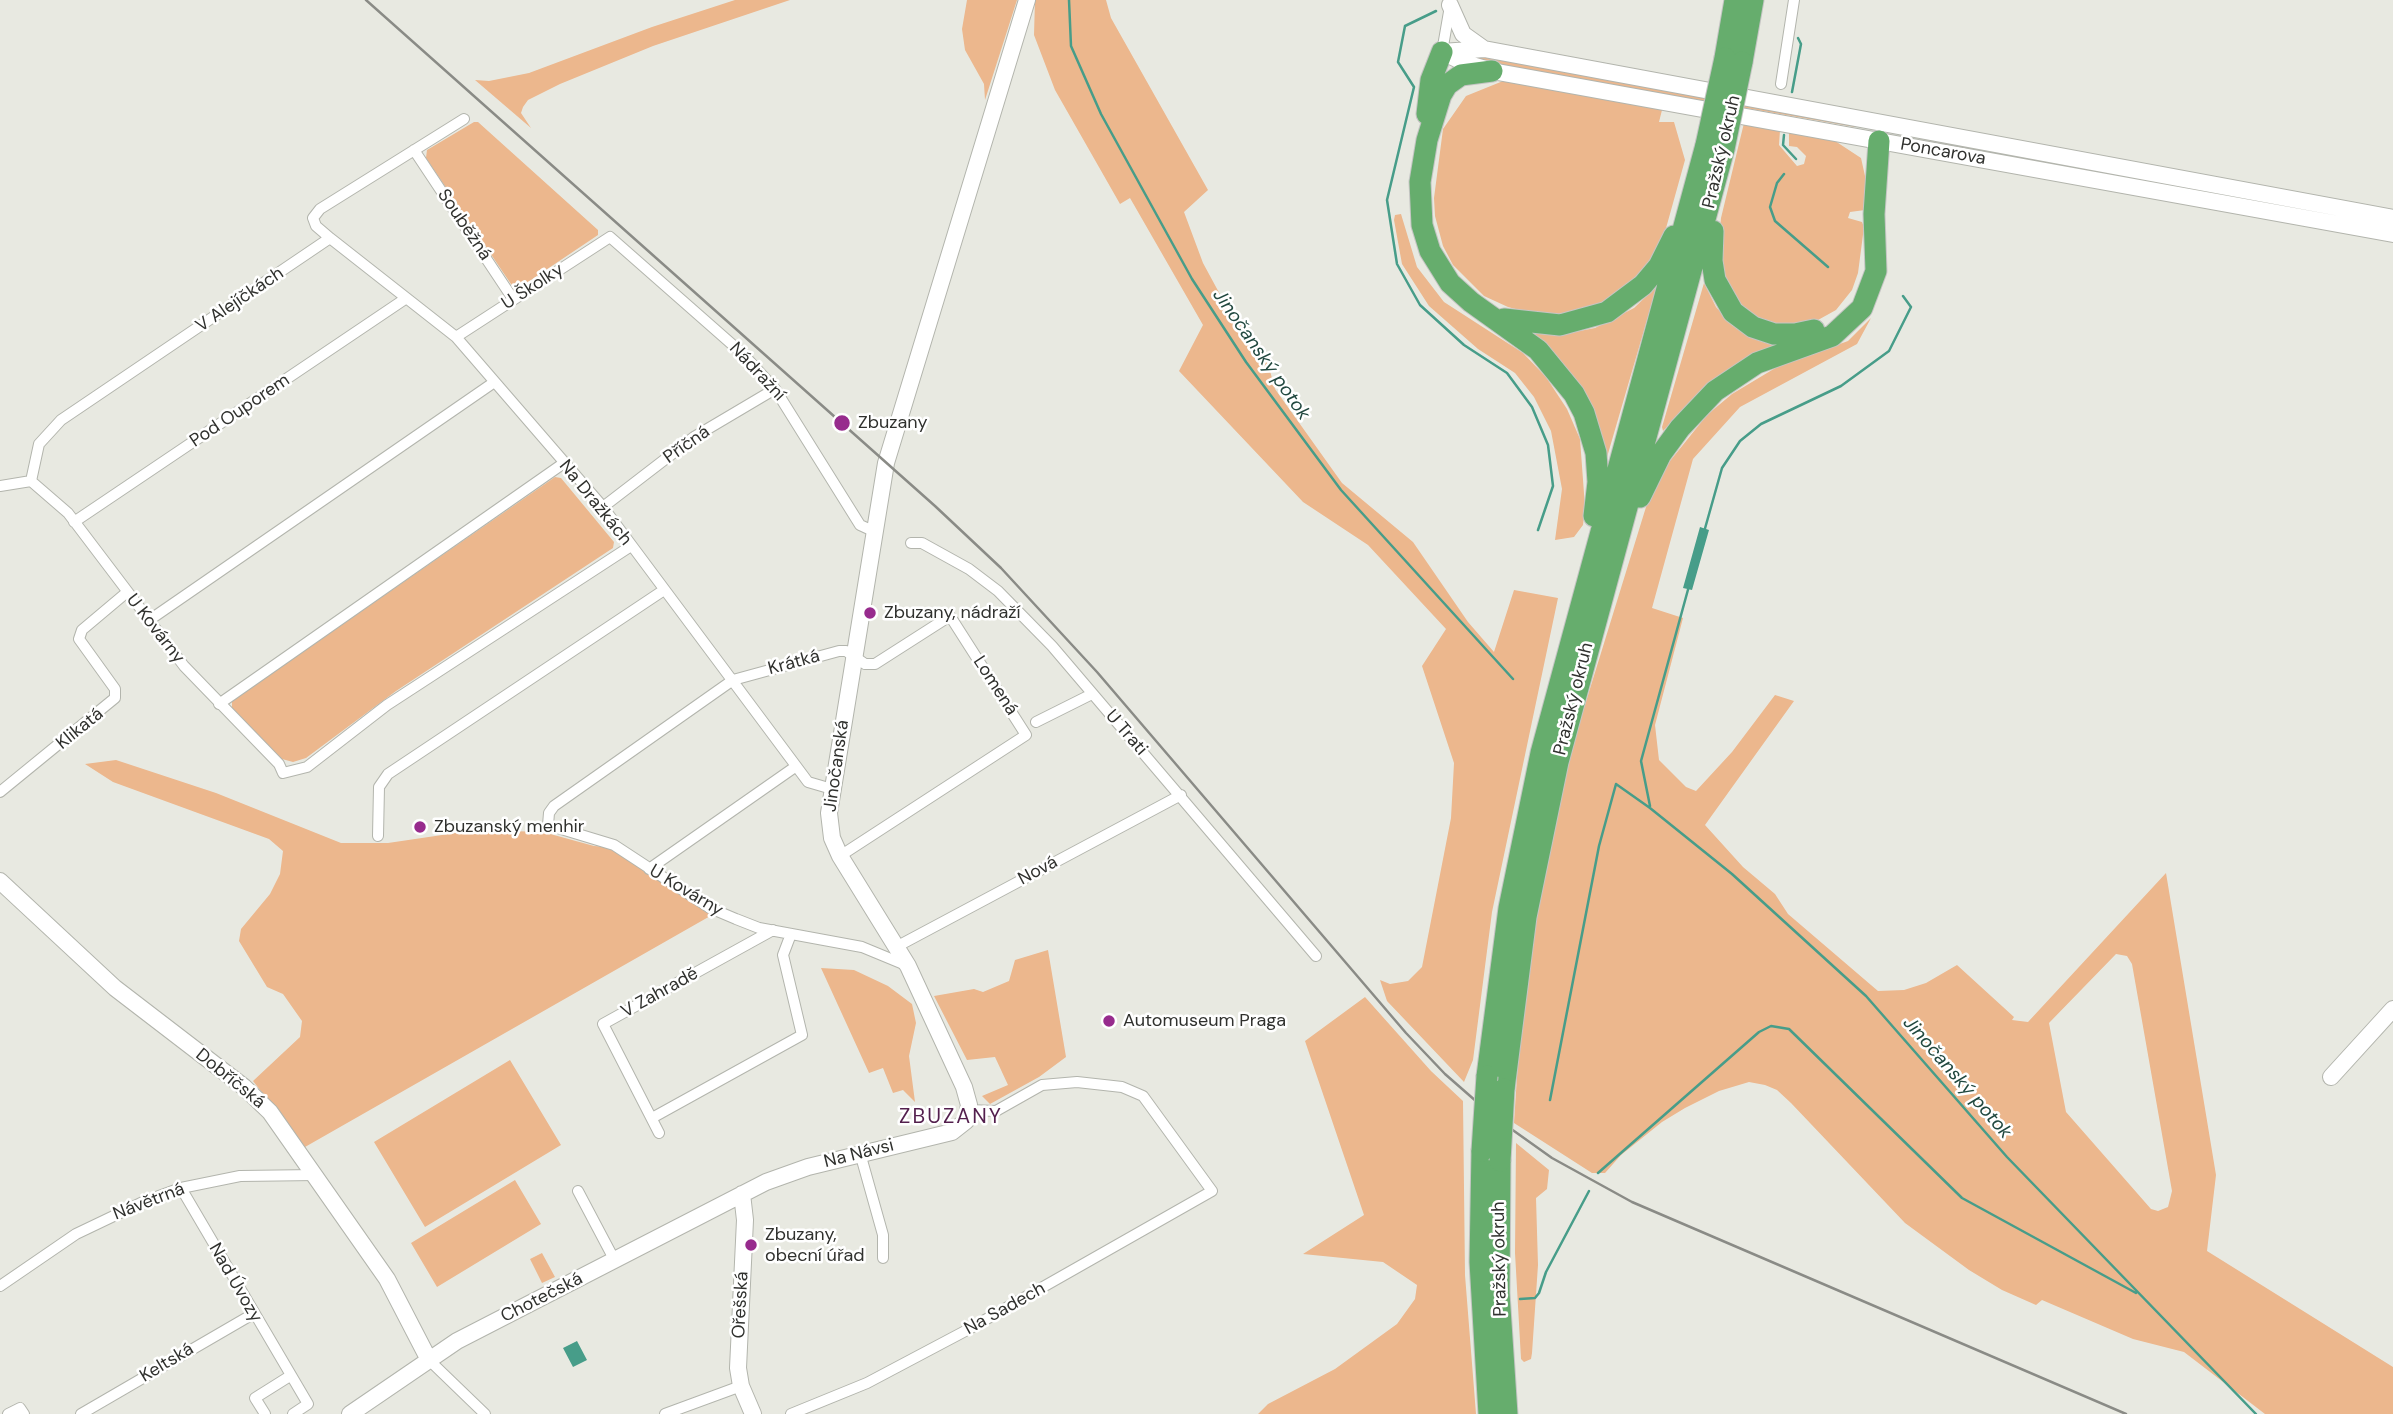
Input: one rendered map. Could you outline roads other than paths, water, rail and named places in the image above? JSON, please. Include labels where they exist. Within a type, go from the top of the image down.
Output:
[{"type":"highway","name":"Pražský okruh","points":[[1733,60],[1735,0]]},
{"type":"highway","name":"Pražský okruh","points":[[1489,1414],[1480,1262],[1491,1156],[1504,1089],[1516,982],[1536,864],[1564,736],[1611,559],[1688,291],[1733,60],[1754,0]]},
{"type":"highway","points":[[1437,107],[1443,71],[1442,52]]},
{"type":"highway","points":[[1442,52],[1428,93],[1427,140],[1419,197],[1427,242],[1450,283],[1553,366],[1574,394],[1591,432],[1598,482],[1588,574]]},
{"type":"highway","points":[[1427,140],[1444,90],[1456,78],[1471,72],[1492,71]]},
{"type":"highway","points":[[1611,559],[1661,454],[1707,398],[1756,363],[1824,340],[1840,331],[1857,314],[1875,278],[1874,218],[1879,132]]},
{"type":"highway","name":"Pražský okruh","points":[[1507,1414],[1487,1076],[1501,959],[1519,855],[1548,727],[1588,574],[1697,183],[1715,147]]},
{"type":"highway","points":[[1715,147],[1713,271],[1728,305],[1753,327],[1774,334],[1803,333],[1828,323],[1840,314],[1861,282],[1874,218]]},
{"type":"highway","points":[[1495,317],[1528,324],[1567,324],[1594,318],[1619,305],[1643,285],[1659,266],[1697,183]]},
{"type":"street","name":"Jinočanská","points":[[969,1110],[964,1087],[908,966],[840,856],[829,823],[873,531],[895,434],[1027,0]]},
{"type":"street","points":[[1781,84],[1794,0]]},
{"type":"street","points":[[1451,2],[1463,34],[1484,49]]},
{"type":"street","points":[[1442,52],[1451,2]]},
{"type":"street","name":"Poncarova","points":[[1442,52],[1484,49],[1551,61],[1879,132]]},
{"type":"street","name":"Poncarova","points":[[1442,52],[1492,71],[1879,132],[2133,178],[2393,218]]},
{"type":"street","points":[[330,238],[316,226],[313,218],[320,209],[464,119]]},
{"type":"street","name":"Souběžná","points":[[414,150],[513,299]]},
{"type":"street","name":"Poncarova","points":[[2133,178],[2393,234]]},
{"type":"street","name":"U Školky","points":[[456,337],[610,237]]},
{"type":"street","name":"Nádražní","points":[[610,237],[743,354],[775,389],[860,526],[873,531]]},
{"type":"street","name":"Na Dražkách","points":[[330,238],[456,337],[493,383],[603,507],[807,782],[832,789]]},
{"type":"street","name":"V Alejíčkách","points":[[31,481],[40,444],[61,420],[330,238]]},
{"type":"street","name":"Pod Ouporem","points":[[74,522],[405,299]]},
{"type":"street","points":[[148,621],[493,383]]},
{"type":"street","name":"Příčná","points":[[603,507],[694,437],[775,389]]},
{"type":"street","points":[[219,704],[564,463]]},
{"type":"street","points":[[0,486],[31,481]]},
{"type":"street","name":"U Kovárny","points":[[31,481],[74,522],[148,621],[219,704],[279,764],[283,772],[307,767],[387,705],[631,546]]},
{"type":"street","name":"U Trati","points":[[911,543],[922,543],[969,569],[998,591],[1052,646],[1316,956]]},
{"type":"street","points":[[378,836],[379,787],[388,774],[664,590]]},
{"type":"street","name":"Klikatá","points":[[0,792],[115,698],[115,689],[79,639],[82,630],[126,593]]},
{"type":"street","name":"Lomená","points":[[840,856],[1026,735],[950,616],[875,664],[864,664],[853,657]]},
{"type":"street","name":"Krátká","points":[[548,825],[549,813],[554,806],[733,680],[839,651],[846,651],[853,657]]},
{"type":"street","points":[[1036,722],[1092,694]]},
{"type":"street","points":[[649,869],[795,767]]},
{"type":"street","name":"Nová","points":[[896,947],[1181,795]]},
{"type":"street","name":"U Kovárny","points":[[548,825],[614,845],[710,908],[760,928],[862,947],[908,966]]},
{"type":"street","name":"Dobříčská","points":[[0,881],[115,988],[244,1087],[270,1112],[395,1290],[429,1360]]},
{"type":"street","name":"V Zahradě","points":[[659,1133],[603,1024],[773,930]]},
{"type":"street","points":[[652,1118],[802,1035],[783,955],[791,934]]},
{"type":"street","points":[[2332,1077],[2393,1009]]},
{"type":"street","name":"Na Sadech","points":[[791,1414],[867,1383],[1212,1191],[1143,1096],[1122,1087],[1077,1082],[1042,1085],[996,1111],[969,1110]]},
{"type":"street","name":"Na Návsi","points":[[742,1194],[788,1173],[952,1132],[963,1126],[969,1110]]},
{"type":"street","points":[[860,1153],[883,1235],[883,1258]]},
{"type":"street","name":"Návětrná","points":[[0,1286],[76,1234],[181,1188],[240,1176],[316,1175]]},
{"type":"street","name":"Nad Úvozy","points":[[181,1188],[307,1404],[293,1414]]},
{"type":"street","points":[[578,1191],[615,1261]]},
{"type":"street","name":"Chotečská","points":[[349,1414],[478,1330],[742,1194]]},
{"type":"street","name":"Ořešská","points":[[742,1194],[745,1220],[738,1350],[741,1386],[753,1414]]},
{"type":"street","name":"Keltská","points":[[81,1414],[253,1314]]},
{"type":"street","points":[[429,1360],[485,1414]]},
{"type":"street","points":[[265,1414],[255,1398],[290,1376]]},
{"type":"street","points":[[666,1414],[741,1386]]},
{"type":"street","points":[[8,1414],[22,1411]]},
{"type":"waterway","name":"Jinočanský potok","points":[[1069,0],[1071,46],[1101,114],[1192,279],[1246,362],[1341,490],[1513,679]]},
{"type":"waterway","points":[[1436,11],[1405,26],[1398,62],[1414,87],[1387,200],[1397,264],[1420,305],[1464,345],[1507,373],[1532,407],[1548,445],[1553,486],[1538,530]]},
{"type":"waterway","points":[[1792,92],[1801,44],[1798,38]]},
{"type":"waterway","points":[[1784,135],[1783,145],[1796,159]]},
{"type":"waterway","points":[[1784,174],[1777,183],[1770,207],[1775,221],[1828,267]]},
{"type":"waterway","points":[[1704,532],[1722,468],[1740,441],[1761,424],[1841,386],[1889,351],[1911,307],[1903,296]]},
{"type":"waterway","points":[[1650,806],[1641,761],[1689,586]]},
{"type":"waterway","name":"Jinočanský potok","points":[[1550,1100],[1599,846],[1616,784],[1732,874],[1866,996],[2007,1157],[2256,1414]]},
{"type":"waterway","points":[[1598,1173],[1759,1032],[1771,1026],[1789,1029],[1962,1198],[2136,1293]]},
{"type":"waterway","points":[[1520,1299],[1535,1298],[1539,1293],[1546,1272],[1589,1191]]},
{"type":"railway","points":[[366,0],[935,506],[1001,568],[1097,672],[1406,1033],[1445,1074],[1493,1116],[1552,1158],[1632,1202],[2126,1414]]},
{"type":"place","name":"Zbuzany","points":[[842,423]]},
{"type":"place","name":"Zbuzany, nádraží","points":[[870,613]]},
{"type":"place","name":"Zbuzanský menhir","points":[[420,827]]},
{"type":"place","name":"Automuseum Praga","points":[[1109,1021]]},
{"type":"place","name":"Zbuzany, obecní úřad","points":[[751,1245]]},
{"type":"district","name":"ZBUZANY","points":[[951,1117]]}]
